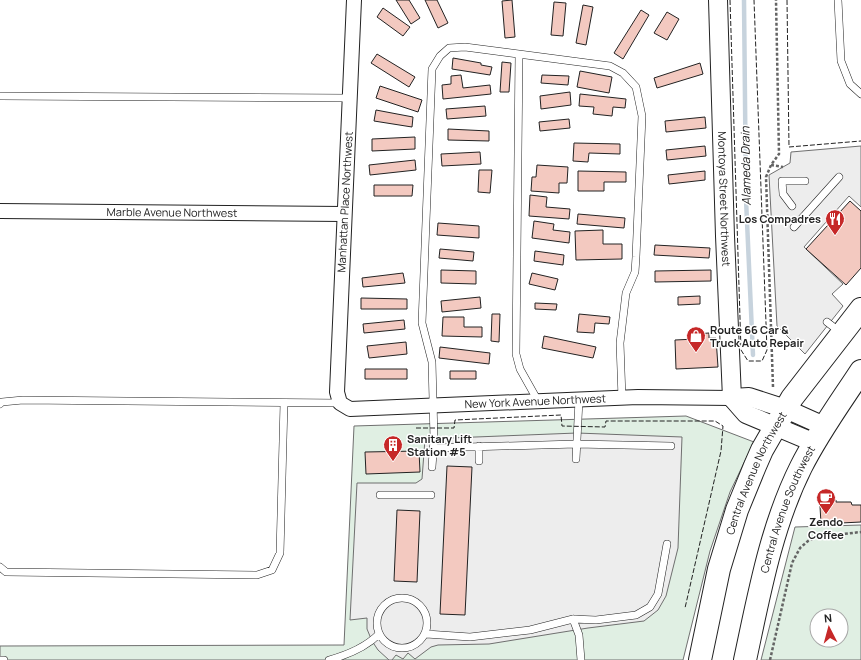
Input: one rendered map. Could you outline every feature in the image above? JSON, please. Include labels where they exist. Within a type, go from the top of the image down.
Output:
[{"type":"main road","name":"Central Avenue Northwest","points":[[700,660],[719,569],[737,510],[762,450],[835,328],[861,309]]},
{"type":"main road","name":"Central Avenue Southwest","points":[[745,660],[766,566],[781,516],[802,467],[820,434],[860,376]]},
{"type":"street","name":"Manhattan Place Northwest","points":[[340,403],[337,392],[354,0]]},
{"type":"street","name":"Montoya Street Northwest","points":[[718,0],[725,236],[732,398]]},
{"type":"street","name":"Marble Avenue Northwest","points":[[0,211],[344,214]]},
{"type":"street","name":"New York Avenue Northwest","points":[[340,403],[350,409],[622,398],[732,398]]},
{"type":"street","points":[[732,398],[746,414],[781,418],[820,434]]},
{"type":"lane","points":[[838,0],[841,61],[850,84],[861,94]]},
{"type":"lane","points":[[432,467],[434,448],[432,362],[422,323],[432,69],[440,56],[449,48],[465,47],[610,66],[623,72],[636,87],[642,116],[636,257],[635,272],[626,293],[620,343],[622,398]]},
{"type":"lane","points":[[519,54],[516,354],[520,369],[538,401]]},
{"type":"lane","points":[[0,96],[350,98]]},
{"type":"lane","points":[[794,227],[839,177]]},
{"type":"lane","points":[[792,206],[783,194],[782,181],[805,181]]},
{"type":"lane","points":[[0,404],[2,402],[23,400],[340,403]]},
{"type":"lane","points":[[576,459],[579,400]]},
{"type":"lane","points":[[0,567],[6,572],[257,575],[272,570],[280,553],[284,403]]},
{"type":"lane","points":[[434,448],[576,444],[671,446]]},
{"type":"lane","points":[[479,446],[479,461]]},
{"type":"lane","points":[[380,495],[431,495]]},
{"type":"lane","points":[[426,634],[470,636],[530,630],[573,619],[596,620],[636,615],[650,607],[658,594],[667,544]]},
{"type":"lane","points":[[396,599],[410,599],[423,609],[428,620],[426,634],[412,647],[402,649],[389,645],[379,634],[377,620],[380,612],[385,605],[396,599]]},
{"type":"lane","points":[[573,619],[579,635],[581,660]]},
{"type":"lane","points":[[329,660],[347,655],[372,641],[379,634]]},
{"type":"path","points":[[772,165],[783,167]]},
{"type":"path","points":[[770,660],[792,563],[800,548],[817,536],[861,532]]},
{"type":"green space","points":[[686,416],[754,442],[730,492],[710,551],[683,660],[0,660],[0,646],[344,645],[354,426]]},
{"type":"green space","points":[[861,525],[861,660],[761,660],[795,527]]},
{"type":"shaded area","points":[[861,146],[861,207],[849,196],[804,247],[843,284],[832,294],[843,306],[805,354],[777,326],[769,175],[790,163],[791,152]]},
{"type":"shaded area","points":[[577,433],[682,437],[678,548],[666,596],[658,610],[644,621],[588,628],[489,644],[438,645],[431,647],[415,659],[408,653],[403,659],[396,655],[392,660],[389,660],[378,650],[372,641],[367,629],[367,618],[350,620],[357,483],[416,483],[422,479],[425,439]]},
{"type":"building","points":[[396,0],[409,0],[420,18],[411,24]]},
{"type":"building","points":[[425,0],[437,0],[448,23],[438,28]]},
{"type":"building","points":[[512,0],[515,37],[505,38],[502,1]]},
{"type":"building","points":[[554,2],[566,3],[563,36],[551,35]]},
{"type":"building","points":[[583,5],[593,7],[586,45],[576,43]]},
{"type":"building","points":[[383,8],[410,27],[403,36],[377,17]]},
{"type":"building","points":[[641,10],[649,15],[623,59],[614,53]]},
{"type":"building","points":[[667,12],[679,19],[667,40],[654,33]]},
{"type":"building","points":[[377,54],[415,77],[409,87],[371,63]]},
{"type":"building","points":[[453,58],[481,63],[481,65],[492,67],[490,75],[452,69]]},
{"type":"building","points":[[502,62],[511,63],[509,92],[500,92]]},
{"type":"building","points":[[700,63],[703,74],[657,88],[654,78]]},
{"type":"building","points":[[580,71],[612,77],[609,93],[577,87]]},
{"type":"building","points":[[461,75],[463,88],[490,85],[491,94],[443,99],[442,85],[451,84],[451,76]]},
{"type":"building","points":[[542,75],[569,76],[568,85],[541,83]]},
{"type":"building","points":[[380,86],[422,100],[418,112],[376,98]]},
{"type":"building","points":[[570,92],[571,105],[541,109],[540,96]]},
{"type":"building","points":[[580,94],[626,99],[625,108],[613,107],[612,116],[593,114],[594,107],[579,106]]},
{"type":"building","points":[[485,106],[486,116],[447,119],[446,109]]},
{"type":"building","points":[[376,110],[413,117],[412,127],[374,121]]},
{"type":"building","points":[[705,117],[706,128],[666,132],[665,121]]},
{"type":"building","points":[[569,119],[570,128],[540,131],[539,122]]},
{"type":"building","points":[[448,129],[489,131],[489,141],[448,140]]},
{"type":"building","points":[[415,137],[415,149],[372,151],[372,139]]},
{"type":"building","points":[[574,143],[620,144],[620,154],[589,153],[588,162],[573,161]]},
{"type":"building","points":[[705,146],[706,156],[667,160],[666,150]]},
{"type":"building","points":[[480,152],[481,164],[442,166],[441,154]]},
{"type":"building","points":[[415,160],[416,170],[370,175],[369,165]]},
{"type":"building","points":[[537,165],[568,167],[567,183],[559,183],[559,193],[531,191],[532,177],[536,177]]},
{"type":"building","points":[[479,170],[492,170],[490,193],[478,192]]},
{"type":"building","points":[[578,171],[626,172],[626,182],[604,182],[604,191],[578,191]]},
{"type":"building","points":[[705,171],[705,180],[669,184],[668,175]]},
{"type":"building","points":[[374,185],[413,185],[412,196],[374,196]]},
{"type":"building","points":[[530,195],[547,197],[546,207],[570,209],[569,219],[529,216]]},
{"type":"building","points":[[850,201],[861,211],[861,268],[846,285],[806,249]]},
{"type":"building","points":[[578,214],[625,218],[624,228],[577,224]]},
{"type":"building","points":[[534,221],[554,224],[553,230],[570,232],[569,243],[532,238]]},
{"type":"building","points":[[438,223],[479,226],[479,238],[437,235]]},
{"type":"building","points":[[603,230],[603,244],[622,244],[622,259],[576,260],[575,231]]},
{"type":"building","points":[[655,245],[710,248],[709,258],[654,255]]},
{"type":"building","points":[[440,249],[474,252],[473,261],[439,258]]},
{"type":"building","points":[[535,251],[564,255],[563,265],[534,261]]},
{"type":"building","points":[[441,270],[476,271],[476,284],[441,283]]},
{"type":"building","points":[[711,270],[711,281],[655,282],[655,271]]},
{"type":"building","points":[[403,273],[405,283],[363,287],[362,278]]},
{"type":"building","points":[[532,273],[558,279],[555,290],[529,284]]},
{"type":"building","points":[[700,296],[700,304],[678,305],[678,297]]},
{"type":"building","points":[[480,297],[481,308],[442,312],[441,301]]},
{"type":"building","points":[[361,298],[407,299],[407,309],[361,309]]},
{"type":"building","points":[[535,303],[557,304],[556,310],[535,309]]},
{"type":"building","points":[[492,314],[500,314],[499,342],[491,341]]},
{"type":"building","points":[[579,314],[610,317],[609,324],[595,323],[594,333],[577,332]]},
{"type":"building","points":[[443,317],[464,317],[464,327],[482,327],[482,337],[442,336]]},
{"type":"building","points":[[404,320],[405,329],[364,333],[363,324]]},
{"type":"building","name":"Route 66 Car & Truck Auto Repair","points":[[709,333],[709,338],[716,338],[718,367],[676,369],[675,340],[696,339],[695,334]]},
{"type":"building","points":[[544,336],[596,347],[593,358],[542,348]]},
{"type":"building","points":[[406,342],[407,354],[369,358],[367,346]]},
{"type":"building","points":[[440,347],[490,353],[489,364],[439,358]]},
{"type":"building","points":[[365,369],[407,369],[407,379],[365,379]]},
{"type":"building","points":[[450,371],[476,371],[476,379],[450,379]]},
{"type":"building","name":"Sanitary Lift Station #5","points":[[419,451],[420,472],[366,474],[365,452]]},
{"type":"building","points":[[447,466],[472,467],[465,615],[440,614]]},
{"type":"building","points":[[826,500],[851,502],[852,505],[861,505],[861,522],[821,524],[820,506],[826,506]]},
{"type":"building","points":[[397,510],[420,511],[417,582],[394,581]]},
{"type":"waterway","name":"Alameda Drain","points":[[744,0],[746,199],[753,355]]},
{"type":"fence","points":[[730,0],[741,350],[748,361],[762,361],[767,350],[754,0]]},
{"type":"fence","points":[[787,0],[789,147],[861,141]]},
{"type":"fence","points":[[416,428],[454,428],[455,420],[561,415],[562,426],[605,427],[606,421],[715,421],[723,426],[721,451],[685,608]]},
{"type":"place","name":"Los Compadres","points":[[835,236]]},
{"type":"place","name":"Route 66 Car & Truck Auto Repair","points":[[696,353]]},
{"type":"place","name":"Sanitary Lift Station #5","points":[[393,462]]},
{"type":"place","name":"Zendo Coffee","points":[[826,515]]}]
